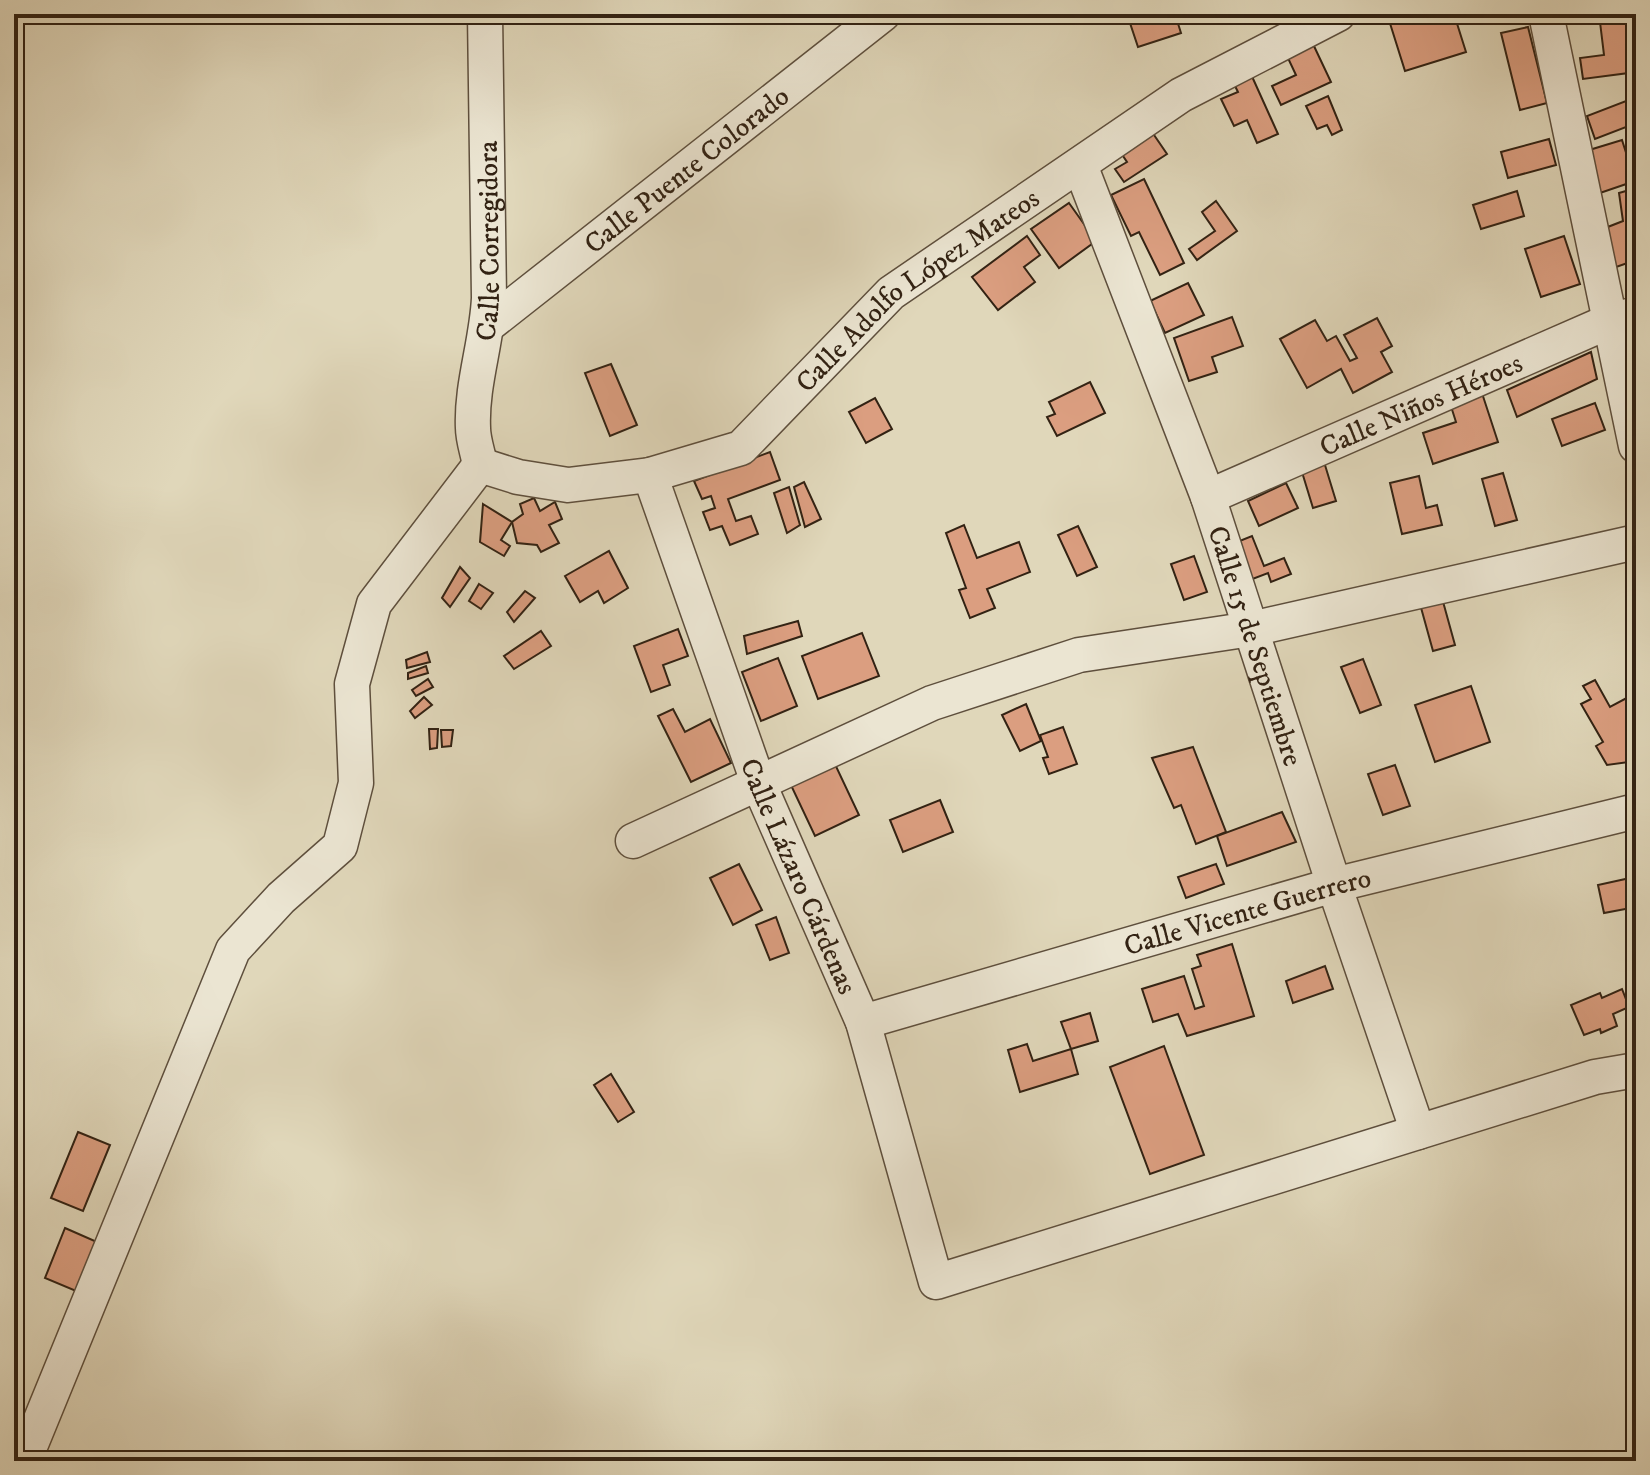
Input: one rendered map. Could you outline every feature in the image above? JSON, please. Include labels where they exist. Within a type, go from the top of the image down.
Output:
[{"type":"street","name":"Calle Corregidora","points":[[480,465],[473,430],[476,383],[488,325],[485,14]]},
{"type":"street","name":"Calle Puente Colorado","points":[[488,325],[883,14]]},
{"type":"street","name":"Calle Adolfo López Mateos","points":[[480,465],[518,477],[568,485],[650,475],[741,448],[891,293],[1181,95],[1338,14]]},
{"type":"street","points":[[1546,14],[1623,318],[1636,446]]},
{"type":"street","name":"Calle 15 de Septiembre","points":[[1080,165],[1208,497],[1418,1132]]},
{"type":"street","name":"Calle Niños Héroes","points":[[1208,497],[1623,318]]},
{"type":"street","points":[[24,1461],[233,950],[281,898],[340,846],[356,783],[352,684],[374,604],[480,465]]},
{"type":"street","name":"Calle Lázaro Cárdenas","points":[[650,475],[758,782],[863,1022],[936,1282],[1418,1132]]},
{"type":"street","points":[[633,841],[932,703],[1079,655],[1251,629],[1636,542]]},
{"type":"street","name":"Calle Vicente Guerrero","points":[[863,1022],[1334,885],[1636,811]]},
{"type":"street","points":[[1418,1132],[1595,1077],[1636,1070]]},
{"type":"building","points":[[1127,14],[1175,14],[1181,33],[1138,47]]},
{"type":"building","points":[[1423,14],[1425,20],[1454,14],[1466,52],[1405,71],[1388,17]]},
{"type":"building","points":[[1636,18],[1636,72],[1583,79],[1580,58],[1604,55],[1600,22]]},
{"type":"building","points":[[1528,27],[1547,103],[1520,110],[1501,33]]},
{"type":"building","points":[[1313,44],[1331,82],[1281,105],[1272,86],[1296,75],[1287,56]]},
{"type":"building","points":[[1250,72],[1278,134],[1257,143],[1247,120],[1234,126],[1221,99],[1238,92],[1232,80]]},
{"type":"building","points":[[1328,96],[1342,130],[1332,135],[1327,125],[1317,129],[1306,106]]},
{"type":"building","points":[[1626,101],[1634,124],[1595,139],[1587,116]]},
{"type":"building","points":[[1152,132],[1167,154],[1124,182],[1115,169],[1127,162],[1121,153]]},
{"type":"building","points":[[1549,139],[1556,165],[1508,178],[1501,152]]},
{"type":"building","points":[[1622,140],[1635,181],[1600,193],[1586,151]]},
{"type":"building","points":[[1144,179],[1184,263],[1160,275],[1139,232],[1131,236],[1111,195]]},
{"type":"building","points":[[1636,188],[1636,260],[1602,272],[1595,232],[1623,221],[1619,193]]},
{"type":"building","points":[[1517,191],[1524,216],[1481,229],[1473,205]]},
{"type":"building","points":[[1216,201],[1237,231],[1197,260],[1189,249],[1215,231],[1202,212]]},
{"type":"building","points":[[1069,203],[1096,241],[1059,268],[1031,229]]},
{"type":"building","points":[[1027,236],[1040,255],[1024,267],[1035,282],[998,310],[972,277]]},
{"type":"building","points":[[1564,236],[1580,284],[1541,297],[1525,249]]},
{"type":"building","points":[[1188,283],[1204,315],[1165,333],[1150,301]]},
{"type":"building","points":[[1232,317],[1243,346],[1212,357],[1217,372],[1189,381],[1174,338]]},
{"type":"building","points":[[1377,318],[1392,346],[1381,352],[1392,372],[1353,393],[1341,369],[1307,388],[1280,339],[1315,320],[1327,341],[1336,336],[1350,361],[1357,358],[1344,335]]},
{"type":"building","points":[[1591,352],[1597,379],[1517,417],[1507,390]]},
{"type":"building","points":[[611,364],[637,425],[610,436],[585,373]]},
{"type":"building","points":[[1090,382],[1105,413],[1057,436],[1047,417],[1055,414],[1049,402]]},
{"type":"building","points":[[1480,387],[1498,442],[1433,464],[1423,433],[1456,422],[1448,397]]},
{"type":"building","points":[[875,398],[892,429],[866,443],[849,412]]},
{"type":"building","points":[[1595,403],[1605,430],[1562,446],[1552,419]]},
{"type":"building","points":[[770,452],[780,480],[728,499],[736,521],[751,516],[758,534],[730,545],[722,526],[710,530],[703,512],[715,508],[711,496],[702,499],[694,481]]},
{"type":"building","points":[[1321,452],[1336,501],[1313,508],[1298,459]]},
{"type":"building","points":[[1503,473],[1517,520],[1495,526],[1482,479]]},
{"type":"building","points":[[1419,476],[1426,508],[1437,505],[1442,525],[1402,534],[1390,483]]},
{"type":"building","points":[[804,482],[821,519],[805,527],[794,487]]},
{"type":"building","points":[[1286,483],[1298,508],[1259,526],[1248,501]]},
{"type":"building","points":[[789,487],[800,525],[787,533],[774,493]]},
{"type":"building","points":[[534,498],[540,511],[555,502],[562,519],[549,525],[559,543],[541,552],[537,545],[517,543],[512,522],[523,514],[520,504]]},
{"type":"building","points":[[483,504],[512,522],[501,540],[510,546],[504,556],[480,542]]},
{"type":"building","points":[[964,525],[977,558],[1019,542],[1030,572],[987,589],[995,608],[970,618],[959,590],[966,588],[946,533]]},
{"type":"building","points":[[1078,526],[1097,567],[1077,576],[1058,535]]},
{"type":"building","points":[[1252,536],[1264,566],[1284,558],[1291,574],[1271,582],[1268,573],[1242,583],[1227,546]]},
{"type":"building","points":[[609,551],[628,588],[604,603],[598,591],[580,602],[565,576]]},
{"type":"building","points":[[1194,556],[1207,592],[1184,600],[1171,564]]},
{"type":"building","points":[[460,567],[470,578],[450,607],[442,598]]},
{"type":"building","points":[[479,584],[493,593],[481,609],[469,601]]},
{"type":"building","points":[[525,591],[535,598],[514,622],[507,612]]},
{"type":"building","points":[[1442,598],[1455,645],[1433,651],[1420,604]]},
{"type":"building","points":[[798,621],[802,636],[747,654],[744,636]]},
{"type":"building","points":[[678,629],[688,656],[663,665],[670,685],[651,692],[634,646]]},
{"type":"building","points":[[541,631],[551,646],[514,669],[504,656]]},
{"type":"building","points":[[862,633],[879,676],[818,699],[802,656]]},
{"type":"building","points":[[427,652],[430,662],[407,668],[406,660]]},
{"type":"building","points":[[778,658],[797,706],[761,721],[742,672]]},
{"type":"building","points":[[1363,659],[1381,705],[1360,713],[1341,667]]},
{"type":"building","points":[[426,666],[428,673],[408,679],[408,673]]},
{"type":"building","points":[[428,679],[433,687],[416,696],[412,690]]},
{"type":"building","points":[[1595,680],[1610,707],[1636,693],[1636,761],[1607,765],[1596,746],[1603,742],[1581,704],[1591,699],[1583,686]]},
{"type":"building","points":[[1471,686],[1490,742],[1435,762],[1415,705]]},
{"type":"building","points":[[424,697],[432,705],[415,718],[410,711]]},
{"type":"building","points":[[1026,704],[1041,741],[1020,751],[1002,715]]},
{"type":"building","points":[[673,709],[685,732],[710,719],[731,763],[691,782],[658,716]]},
{"type":"building","points":[[1063,727],[1077,764],[1049,774],[1043,758],[1048,757],[1040,735]]},
{"type":"building","points":[[429,729],[438,729],[437,748],[430,749]]},
{"type":"building","points":[[441,730],[453,730],[451,746],[442,747]]},
{"type":"building","points":[[1193,747],[1226,832],[1196,844],[1181,805],[1174,808],[1152,758]]},
{"type":"building","points":[[833,760],[859,815],[815,836],[789,781]]},
{"type":"building","points":[[1395,765],[1410,806],[1383,815],[1368,774]]},
{"type":"building","points":[[940,800],[953,832],[903,852],[890,820]]},
{"type":"building","points":[[1282,812],[1296,842],[1227,866],[1217,836]]},
{"type":"building","points":[[739,864],[762,910],[733,925],[710,878]]},
{"type":"building","points":[[1216,864],[1224,884],[1186,898],[1178,877]]},
{"type":"building","points":[[1630,878],[1636,907],[1604,913],[1598,885]]},
{"type":"building","points":[[776,917],[789,953],[770,960],[756,925]]},
{"type":"building","points":[[1232,944],[1254,1016],[1187,1036],[1178,1014],[1153,1022],[1142,989],[1184,976],[1195,1009],[1204,1006],[1192,969],[1201,966],[1197,955]]},
{"type":"building","points":[[1325,966],[1333,989],[1293,1003],[1286,981]]},
{"type":"building","points":[[1622,989],[1629,1007],[1613,1014],[1617,1026],[1601,1033],[1600,1029],[1584,1035],[1571,1005],[1600,993],[1602,998]]},
{"type":"building","points":[[1090,1013],[1098,1041],[1071,1049],[1061,1022]]},
{"type":"building","points":[[1027,1044],[1033,1061],[1071,1049],[1078,1074],[1020,1092],[1008,1050]]},
{"type":"building","points":[[1164,1046],[1204,1155],[1150,1174],[1110,1067]]},
{"type":"building","points":[[611,1074],[634,1112],[618,1122],[594,1085]]},
{"type":"building","points":[[78,1132],[110,1145],[83,1211],[51,1198]]},
{"type":"building","points":[[65,1228],[97,1242],[76,1291],[45,1278]]}]
